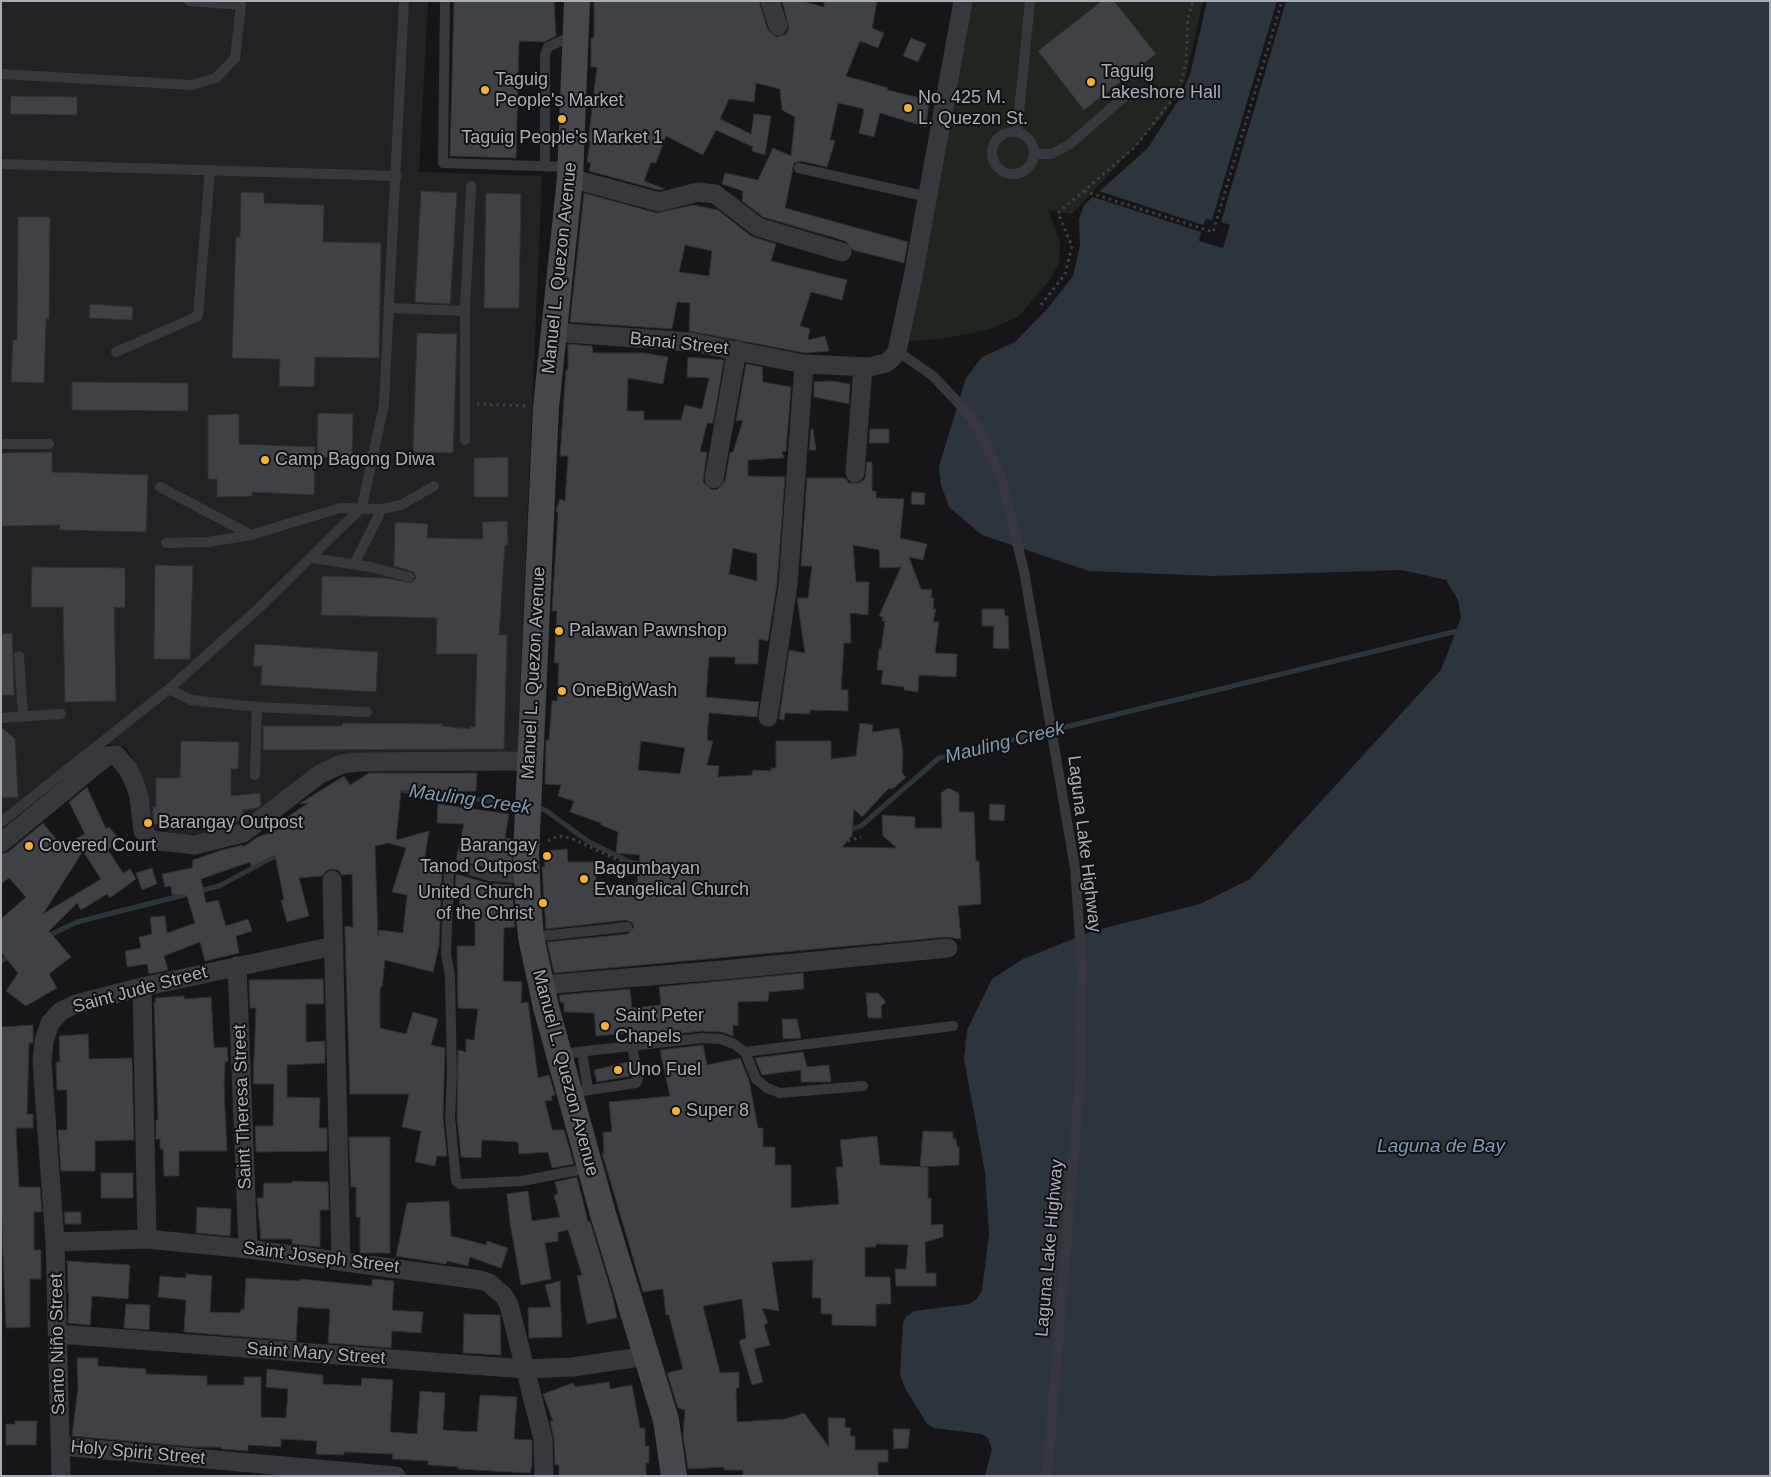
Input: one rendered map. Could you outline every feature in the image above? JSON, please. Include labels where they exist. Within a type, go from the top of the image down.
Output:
[{"type":"main road","name":"Manuel L. Quezon Avenue","points":[[577,1],[570,172],[546,407],[527,860],[531,937],[541,984],[570,1053],[579,1091],[590,1168],[666,1420],[674,1476]]},
{"type":"street","points":[[770,1],[778,26]]},
{"type":"street","points":[[897,350],[928,197],[963,1]]},
{"type":"street","points":[[570,172],[659,202],[698,192],[715,194],[758,227],[842,252]]},
{"type":"street","name":"Banai Street","points":[[553,332],[691,342],[804,364],[862,367],[886,363],[897,350]]},
{"type":"street","points":[[714,478],[737,350]]},
{"type":"street","points":[[768,717],[788,585],[804,364]]},
{"type":"street","points":[[855,473],[862,367]]},
{"type":"street","points":[[1,843],[107,756],[116,755],[128,769],[139,797],[143,831],[151,840],[195,845],[243,833],[320,774],[342,764],[358,762],[530,765]]},
{"type":"street","points":[[332,880],[341,1260]]},
{"type":"street","name":"Saint Jude Street","points":[[55,1242],[42,1062],[44,1042],[50,1023],[61,1011],[76,1004],[142,987],[334,946]]},
{"type":"street","points":[[541,984],[723,970],[948,948]]},
{"type":"street","name":"Saint Theresa Street","points":[[238,966],[248,1249]]},
{"type":"street","points":[[142,987],[147,1239]]},
{"type":"street","name":"Saint Joseph Street","points":[[55,1242],[147,1239],[341,1260],[489,1283],[504,1296],[509,1305],[543,1439],[544,1476]]},
{"type":"street","name":"Santo Niño Street","points":[[55,1242],[61,1476]]},
{"type":"street","name":"Saint Mary Street","points":[[58,1334],[525,1369],[573,1367],[647,1356]]},
{"type":"street","name":"Holy Spirit Street","points":[[60,1446],[396,1476]]},
{"type":"lane","points":[[1,74],[192,85],[216,78],[235,58],[241,5],[189,1]]},
{"type":"lane","points":[[1,822],[169,689],[312,558],[362,507],[384,404],[397,176],[404,1]]},
{"type":"lane","points":[[445,1],[444,163],[545,167],[570,172]]},
{"type":"lane","points":[[1017,132],[1030,1]]},
{"type":"lane","points":[[545,167],[545,55],[548,47],[576,34]]},
{"type":"lane","points":[[1034,154],[1052,154],[1070,144],[1131,91]]},
{"type":"lane","points":[[1010,132],[1017,132],[1030,140],[1034,154],[1028,167],[1015,174],[1000,170],[995,165],[991,151],[997,138],[1010,132]]},
{"type":"lane","points":[[1,164],[397,176]]},
{"type":"lane","points":[[799,168],[928,197]]},
{"type":"lane","points":[[116,352],[198,316],[210,170]]},
{"type":"lane","points":[[465,440],[465,311],[471,186]]},
{"type":"lane","points":[[388,308],[465,311]]},
{"type":"lane","name":"Laguna Lake Highway","points":[[897,350],[950,392],[977,427],[996,466],[1008,499],[1024,570],[1075,868],[1082,968],[1079,1090],[1047,1476]]},
{"type":"lane","points":[[1,444],[49,444]]},
{"type":"lane","points":[[166,543],[208,542],[251,535],[340,508],[362,507],[382,509],[401,505],[434,486]]},
{"type":"lane","points":[[160,487],[251,535]]},
{"type":"lane","points":[[354,564],[382,509]]},
{"type":"lane","points":[[312,558],[354,564],[409,577]]},
{"type":"lane","points":[[20,656],[23,716]]},
{"type":"lane","points":[[169,689],[191,700],[257,707],[367,712]]},
{"type":"lane","points":[[255,775],[257,707]]},
{"type":"lane","points":[[1,718],[61,714]]},
{"type":"lane","points":[[527,860],[489,876],[459,867],[451,867],[449,871],[446,954],[450,976],[452,1074],[450,1117],[456,1181],[460,1184],[522,1181],[590,1168]]},
{"type":"lane","points":[[531,937],[627,927]]},
{"type":"lane","points":[[745,1052],[953,1026]]},
{"type":"lane","points":[[570,1053],[702,1038],[721,1039],[734,1044],[745,1052],[756,1079],[767,1088],[780,1093],[862,1086]]},
{"type":"lane","points":[[579,1091],[636,1083],[638,1079],[632,1046]]},
{"type":"path","points":[[1041,305],[1065,274],[1072,246],[1058,213],[1135,147],[1179,91],[1186,62],[1188,18],[1193,1]]},
{"type":"path","points":[[1084,191],[1213,232],[1282,1]]},
{"type":"path","points":[[466,403],[514,405]]},
{"type":"path","points":[[527,860],[558,836],[591,846],[639,870],[706,873],[812,852],[861,837]]},
{"type":"shaded area","name":"Camp Bagong Diwa","points":[[1,1],[428,1],[419,172],[542,176],[517,756],[346,758],[238,828],[214,833],[182,835],[152,828],[138,768],[126,747],[108,744],[1,836]]},
{"type":"shaded area","points":[[970,1],[1203,1],[1185,81],[1163,116],[1072,214],[1048,210],[1060,242],[1059,264],[1047,283],[1018,317],[991,329],[947,338],[902,342]]},
{"type":"water","name":"Laguna de Bay","points":[[1207,1],[1770,1],[1770,1476],[985,1476],[992,1449],[988,1438],[981,1434],[934,1428],[927,1424],[905,1388],[900,1374],[903,1323],[906,1317],[914,1311],[969,1304],[976,1300],[982,1290],[989,1234],[985,1172],[964,1059],[967,1030],[992,979],[1023,959],[1093,931],[1200,904],[1250,879],[1441,670],[1461,618],[1458,600],[1446,580],[1402,570],[1213,576],[1089,571],[982,535],[949,507],[941,485],[939,466],[966,378],[982,357],[1015,342],[1048,308],[1073,276],[1080,246],[1079,219],[1084,205],[1148,148],[1181,96],[1191,71]]},
{"type":"pier","points":[[1277,1],[1286,1],[1221,222],[1230,225],[1223,248],[1199,241],[1201,232],[1093,197],[1099,191],[1203,225],[1206,219],[1212,220]]},
{"type":"building","name":"Taguig People's Market","points":[[454,1],[554,1],[556,36],[544,42],[519,41],[516,158],[450,156]]},
{"type":"building","points":[[594,1],[759,1],[768,30],[776,37],[786,34],[789,28],[782,1],[802,1],[824,7],[824,1],[877,1],[872,28],[884,33],[878,48],[860,41],[846,76],[888,88],[887,90],[929,100],[926,127],[880,113],[874,137],[859,133],[864,109],[838,103],[830,140],[835,141],[827,167],[801,161],[794,163],[785,208],[908,242],[904,263],[853,250],[845,241],[763,217],[742,201],[743,191],[722,184],[725,173],[758,180],[773,148],[791,156],[795,117],[782,110],[780,89],[756,83],[754,102],[729,99],[720,119],[751,134],[754,114],[771,116],[765,155],[752,151],[753,147],[716,130],[703,155],[666,136],[656,163],[651,162],[644,181],[665,189],[659,190],[589,171],[591,163],[587,162],[590,142],[588,142],[597,67],[591,67],[591,38],[594,38]]},
{"type":"building","name":"Taguig Lakeshore Hall","points":[[1102,1],[1114,1],[1156,54],[1084,110],[1038,51]]},
{"type":"building","points":[[911,38],[926,44],[918,62],[903,56]]},
{"type":"building","points":[[11,96],[77,97],[77,115],[10,114]]},
{"type":"building","points":[[421,191],[457,193],[450,304],[415,302]]},
{"type":"building","points":[[241,192],[264,193],[264,203],[324,205],[323,242],[381,243],[379,358],[315,357],[314,387],[279,386],[280,359],[232,358],[236,237],[240,237]]},
{"type":"building","points":[[486,193],[521,194],[519,308],[484,308]]},
{"type":"building","points":[[584,193],[657,213],[693,205],[718,210],[751,236],[776,244],[771,261],[847,280],[842,300],[811,292],[800,326],[810,329],[808,340],[825,336],[829,351],[805,353],[689,331],[690,303],[677,302],[672,329],[570,322]],"holes":[[[685,245],[712,251],[709,276],[679,272]]]},
{"type":"building","points":[[18,217],[50,217],[49,319],[46,319],[44,383],[11,382],[13,340],[17,340]]},
{"type":"building","points":[[90,304],[133,307],[132,320],[89,318]]},
{"type":"building","points":[[417,333],[457,334],[453,453],[413,452]]},
{"type":"building","points":[[568,344],[592,346],[593,353],[645,353],[668,357],[663,384],[628,378],[627,411],[644,411],[644,420],[681,420],[685,405],[702,409],[709,378],[687,377],[688,357],[724,360],[713,423],[707,423],[700,452],[707,452],[703,482],[712,490],[718,489],[725,481],[730,452],[733,452],[743,420],[736,421],[746,364],[762,367],[763,382],[791,387],[786,451],[782,452],[784,458],[748,460],[748,476],[785,477],[777,584],[768,641],[759,639],[758,664],[735,664],[735,657],[709,657],[706,697],[759,702],[757,717],[709,713],[707,740],[713,741],[707,765],[719,766],[718,777],[752,775],[753,770],[771,771],[771,768],[776,768],[776,741],[831,741],[831,759],[856,756],[860,723],[873,725],[872,732],[899,728],[903,752],[902,773],[906,777],[894,788],[888,789],[862,817],[854,809],[852,836],[842,847],[897,848],[883,836],[882,815],[915,817],[915,828],[942,828],[941,793],[948,788],[959,793],[959,812],[974,812],[976,861],[979,861],[981,904],[958,906],[961,939],[947,937],[554,973],[547,942],[628,934],[634,927],[632,923],[626,920],[546,929],[542,867],[545,867],[543,851],[567,849],[568,862],[596,862],[596,883],[604,883],[604,886],[637,883],[640,855],[616,853],[618,832],[601,825],[601,823],[570,812],[574,801],[558,796],[561,785],[545,784],[546,740],[549,740],[552,701],[557,701],[559,663],[554,663],[557,611],[552,611],[558,514],[556,510],[560,499],[565,501],[568,456],[560,456],[566,370],[568,370]],"holes":[[[733,548],[757,554],[757,581],[729,574]],[[641,741],[685,748],[680,774],[638,770]]]},
{"type":"building","points":[[832,381],[850,384],[849,404],[814,397],[814,382]]},
{"type":"building","points":[[72,382],[188,383],[188,411],[72,410]]},
{"type":"building","points":[[318,413],[353,414],[352,458],[317,457]]},
{"type":"building","points":[[239,414],[239,444],[315,447],[314,495],[252,492],[252,496],[217,497],[217,479],[208,479],[208,415]]},
{"type":"building","points":[[811,429],[813,429],[816,450],[809,450]]},
{"type":"building","points":[[870,429],[889,429],[889,443],[869,443]]},
{"type":"building","points":[[52,452],[52,472],[148,475],[146,532],[59,530],[60,525],[1,526],[1,453]]},
{"type":"building","points":[[508,457],[508,497],[474,497],[474,458]]},
{"type":"building","points":[[867,462],[872,462],[872,491],[876,491],[876,498],[904,499],[900,538],[927,544],[923,560],[909,557],[921,589],[932,590],[931,598],[934,598],[933,609],[936,609],[933,622],[939,622],[935,653],[957,654],[956,677],[919,675],[918,692],[904,690],[904,687],[881,684],[883,670],[877,670],[885,621],[882,621],[883,617],[879,616],[901,567],[880,568],[879,550],[853,545],[856,582],[869,582],[868,615],[850,613],[851,643],[844,643],[841,690],[848,690],[848,711],[810,710],[810,714],[785,713],[784,720],[779,719],[789,650],[805,653],[797,598],[808,598],[812,566],[801,566],[807,478],[845,478],[849,483],[859,483],[865,479]]},
{"type":"building","points":[[912,492],[925,493],[924,505],[911,504]]},
{"type":"building","points":[[507,521],[508,545],[505,545],[499,635],[507,635],[504,749],[263,750],[263,726],[342,726],[343,723],[442,724],[442,726],[470,729],[470,727],[475,727],[477,654],[436,654],[437,618],[321,615],[322,576],[386,578],[411,583],[416,578],[414,572],[394,566],[395,522],[428,524],[427,538],[483,539],[482,522]]},
{"type":"building","points":[[155,565],[193,566],[190,659],[154,659]]},
{"type":"building","points":[[32,567],[125,568],[125,608],[114,607],[116,701],[65,702],[63,607],[31,607]]},
{"type":"building","points":[[982,609],[1004,609],[1005,616],[1008,616],[1009,649],[993,648],[994,626],[982,626]]},
{"type":"building","points":[[12,633],[14,695],[1,695],[1,634]]},
{"type":"building","points":[[255,644],[378,652],[376,692],[261,685],[262,666],[253,666]]},
{"type":"building","points":[[1,727],[15,739],[18,797],[1,798]]},
{"type":"building","points":[[181,741],[239,742],[238,769],[231,769],[231,796],[260,793],[261,805],[257,808],[243,810],[243,819],[231,824],[153,824],[153,807],[156,807],[156,778],[180,778]]},
{"type":"building","points":[[369,773],[477,773],[476,791],[435,792],[435,788],[401,791],[396,840],[429,831],[423,867],[442,873],[439,946],[433,972],[385,960],[382,987],[380,987],[380,1028],[406,1034],[413,1012],[438,1019],[431,1045],[445,1048],[443,1117],[447,1156],[437,1156],[435,1166],[415,1162],[421,1131],[402,1127],[409,1094],[350,1094],[345,926],[353,927],[352,874],[342,875],[338,870],[331,869],[322,876],[299,878],[309,916],[287,922],[281,900],[284,900],[275,855],[252,867],[250,862],[201,879],[206,903],[218,900],[226,926],[248,919],[252,931],[236,936],[239,953],[205,961],[200,942],[164,956],[168,970],[149,974],[147,964],[127,967],[125,951],[141,948],[139,937],[152,934],[150,917],[165,916],[167,933],[195,923],[187,896],[172,894],[171,886],[165,887],[162,874],[192,868],[193,860],[222,850],[243,845],[243,847],[258,837],[291,825],[276,825],[308,803],[299,804],[344,776],[350,785]],"holes":[[[388,843],[406,848],[392,892],[407,895],[403,933],[379,930],[378,936],[375,846]]]},
{"type":"building","points":[[87,787],[106,829],[109,827],[120,840],[108,850],[123,873],[130,869],[136,879],[110,898],[107,894],[81,910],[77,903],[49,931],[71,957],[49,974],[57,988],[26,1006],[6,991],[18,973],[1,952],[1,919],[26,897],[9,878],[1,884],[1,854],[8,852],[43,823],[62,846],[85,834],[69,802]],"holes":[[[83,851],[101,879],[43,914]]]},
{"type":"building","points":[[438,804],[509,814],[505,838],[512,839],[512,871],[490,869],[456,860],[464,824],[437,823]]},
{"type":"building","points":[[990,804],[1005,805],[1004,821],[989,820]]},
{"type":"building","points":[[152,868],[157,884],[142,890],[136,873]]},
{"type":"building","points":[[456,874],[487,883],[512,885],[515,927],[504,928],[503,981],[522,982],[521,1003],[528,1002],[538,1078],[549,1075],[555,1095],[551,1096],[552,1100],[545,1101],[552,1130],[564,1130],[574,1164],[552,1168],[548,1152],[519,1154],[518,1142],[482,1140],[481,1158],[461,1157],[457,1117],[458,1050],[466,1052],[466,1039],[474,1040],[478,1009],[458,1008],[457,946],[475,946],[475,918],[459,915],[460,898],[455,897]]},
{"type":"building","points":[[803,973],[804,989],[769,992],[768,1001],[738,1002],[738,1026],[733,1025],[733,1036],[722,1032],[702,1031],[657,1036],[656,1031],[596,1036],[594,1013],[564,1012],[564,1003],[560,1002],[559,995],[630,989],[632,1008],[661,1005],[659,987]]},
{"type":"building","points":[[323,979],[324,1004],[306,1004],[306,1042],[325,1041],[325,1063],[287,1065],[287,1097],[320,1098],[319,1128],[327,1128],[327,1151],[256,1152],[255,1126],[273,1126],[274,1084],[253,1084],[256,1008],[250,1008],[249,980]]},
{"type":"building","points":[[866,993],[878,993],[886,1002],[881,1006],[882,1018],[868,1018]]},
{"type":"building","points":[[184,996],[184,999],[211,997],[214,1048],[227,1047],[228,1061],[225,1062],[224,1086],[227,1151],[179,1151],[179,1176],[164,1176],[163,1149],[160,1149],[160,1139],[156,1139],[156,1120],[158,1120],[154,1002],[156,1002],[155,998]]},
{"type":"building","points":[[782,1019],[797,1019],[801,1038],[783,1039]]},
{"type":"building","points":[[33,1025],[33,1043],[29,1043],[27,1114],[33,1114],[33,1128],[16,1128],[19,1187],[40,1187],[42,1212],[34,1212],[34,1250],[41,1250],[41,1279],[30,1279],[30,1327],[6,1328],[1,1204],[1,1027]]},
{"type":"building","points":[[88,1034],[89,1059],[132,1058],[134,1140],[95,1141],[95,1171],[61,1171],[58,1130],[67,1130],[67,1090],[57,1090],[56,1062],[60,1062],[59,1036]]},
{"type":"building","points":[[703,1045],[707,1065],[740,1058],[749,1080],[758,1128],[763,1128],[763,1147],[775,1147],[775,1165],[791,1165],[791,1208],[839,1204],[836,1167],[843,1167],[840,1140],[877,1136],[880,1165],[928,1167],[928,1198],[931,1198],[931,1225],[943,1224],[943,1237],[925,1242],[926,1273],[936,1273],[936,1286],[896,1286],[895,1269],[906,1269],[908,1245],[876,1244],[876,1247],[865,1247],[865,1277],[890,1277],[891,1304],[876,1304],[876,1326],[832,1325],[832,1314],[821,1314],[821,1298],[812,1298],[813,1260],[772,1262],[779,1311],[762,1308],[768,1323],[764,1325],[770,1345],[754,1349],[763,1382],[752,1385],[739,1341],[746,1338],[742,1299],[703,1306],[720,1373],[739,1372],[739,1388],[736,1388],[737,1422],[785,1419],[804,1413],[829,1447],[828,1418],[845,1418],[845,1427],[851,1428],[850,1436],[855,1436],[855,1450],[888,1450],[888,1462],[878,1462],[878,1476],[743,1476],[743,1470],[724,1470],[724,1467],[688,1469],[683,1436],[685,1410],[678,1408],[667,1373],[683,1369],[669,1315],[666,1315],[663,1289],[643,1292],[602,1153],[604,1153],[603,1132],[612,1132],[609,1102],[670,1096],[660,1050]]},
{"type":"building","points":[[803,1052],[807,1067],[829,1065],[831,1082],[801,1082],[801,1070],[762,1075],[755,1058]]},
{"type":"building","points":[[628,1062],[630,1076],[597,1082],[594,1070]]},
{"type":"building","points":[[923,1131],[953,1132],[953,1139],[956,1139],[957,1147],[959,1147],[959,1165],[920,1167]]},
{"type":"building","points":[[349,1137],[390,1137],[390,1253],[360,1253],[360,1217],[356,1217],[356,1187],[351,1187]]},
{"type":"building","points":[[101,1173],[133,1173],[133,1198],[101,1198]]},
{"type":"building","points":[[577,1177],[588,1222],[590,1221],[612,1294],[617,1318],[587,1324],[577,1276],[582,1275],[568,1230],[558,1232],[558,1241],[545,1243],[551,1279],[521,1285],[507,1194],[528,1191],[532,1221],[560,1217],[554,1195],[558,1194],[555,1182]]},
{"type":"building","points":[[292,1181],[328,1182],[329,1210],[320,1210],[320,1247],[292,1244],[292,1239],[261,1239],[257,1198],[263,1198],[264,1183],[292,1183]]},
{"type":"building","points":[[449,1201],[451,1236],[486,1245],[487,1241],[508,1248],[501,1268],[470,1257],[468,1266],[447,1261],[446,1264],[396,1256],[407,1203]]},
{"type":"building","points":[[197,1207],[231,1209],[230,1236],[196,1233]]},
{"type":"building","points":[[64,1212],[81,1212],[81,1224],[65,1224]]},
{"type":"building","points":[[67,1261],[130,1265],[128,1299],[92,1296],[90,1325],[68,1323]]},
{"type":"building","points":[[186,1274],[212,1276],[210,1312],[240,1313],[241,1309],[244,1310],[246,1278],[300,1281],[300,1279],[372,1286],[372,1279],[394,1281],[392,1310],[423,1312],[421,1333],[392,1331],[391,1348],[328,1343],[330,1309],[298,1307],[296,1341],[184,1332],[186,1300],[158,1297],[160,1276],[186,1278]]},
{"type":"building","points":[[560,1281],[562,1337],[529,1338],[528,1308],[551,1307],[545,1285]]},
{"type":"building","points":[[126,1304],[150,1305],[149,1330],[124,1328]]},
{"type":"building","points":[[464,1314],[500,1315],[501,1355],[463,1353]]},
{"type":"building","points":[[77,1358],[98,1358],[98,1366],[146,1369],[146,1374],[207,1376],[207,1385],[244,1385],[244,1377],[261,1377],[261,1417],[286,1418],[288,1389],[266,1387],[267,1369],[323,1375],[323,1384],[361,1386],[362,1378],[393,1380],[390,1432],[417,1434],[420,1391],[445,1393],[443,1430],[477,1432],[480,1395],[517,1397],[514,1439],[532,1440],[532,1466],[530,1473],[458,1469],[458,1467],[428,1465],[428,1461],[392,1459],[393,1454],[344,1452],[344,1455],[316,1454],[317,1441],[281,1439],[281,1447],[248,1445],[248,1451],[221,1449],[221,1447],[195,1447],[72,1436],[78,1388]]},
{"type":"building","points":[[609,1382],[610,1389],[632,1385],[640,1428],[645,1428],[645,1446],[649,1446],[649,1463],[646,1463],[646,1476],[559,1476],[559,1465],[555,1465],[554,1439],[550,1421],[553,1421],[543,1394],[573,1383],[575,1387]]},
{"type":"building","points":[[15,1421],[37,1421],[36,1445],[6,1445],[6,1424],[15,1424]]},
{"type":"building","points":[[893,1429],[910,1429],[908,1448],[894,1449]]},
{"type":"waterway","name":"Mauling Creek","points":[[847,831],[861,826],[939,758],[1457,631]]},
{"type":"waterway","name":"Mauling Creek","points":[[397,790],[443,794],[520,806]]},
{"type":"waterway","name":"Mauling Creek","points":[[536,808],[545,810],[589,842],[630,862],[645,865]]},
{"type":"waterway","name":"Mauling Creek","points":[[199,891],[219,886],[281,853]]},
{"type":"waterway","name":"Mauling Creek","points":[[46,937],[77,922],[188,894]]},
{"type":"waterway","name":"Mauling Creek","points":[[1,961],[12,955]]},
{"type":"place","name":"Taguig Lakeshore Hall","points":[[1091,82]]},
{"type":"place","name":"Taguig People's Market","points":[[485,90]]},
{"type":"place","name":"No. 425 M. L. Quezon St.","points":[[908,108]]},
{"type":"place","name":"Taguig People's Market 1","points":[[562,119]]},
{"type":"place","name":"Camp Bagong Diwa","points":[[265,460]]},
{"type":"place","name":"Palawan Pawnshop","points":[[559,631]]},
{"type":"place","name":"OneBigWash","points":[[562,691]]},
{"type":"place","name":"Barangay Outpost","points":[[148,823]]},
{"type":"place","name":"Covered Court","points":[[29,846]]},
{"type":"place","name":"Barangay Tanod Outpost","points":[[547,856]]},
{"type":"place","name":"Bagumbayan Evangelical Church","points":[[584,879]]},
{"type":"place","name":"United Church of the Christ","points":[[543,903]]},
{"type":"place","name":"Saint Peter Chapels","points":[[605,1026]]},
{"type":"place","name":"Uno Fuel","points":[[618,1070]]},
{"type":"place","name":"Super 8","points":[[676,1111]]}]
